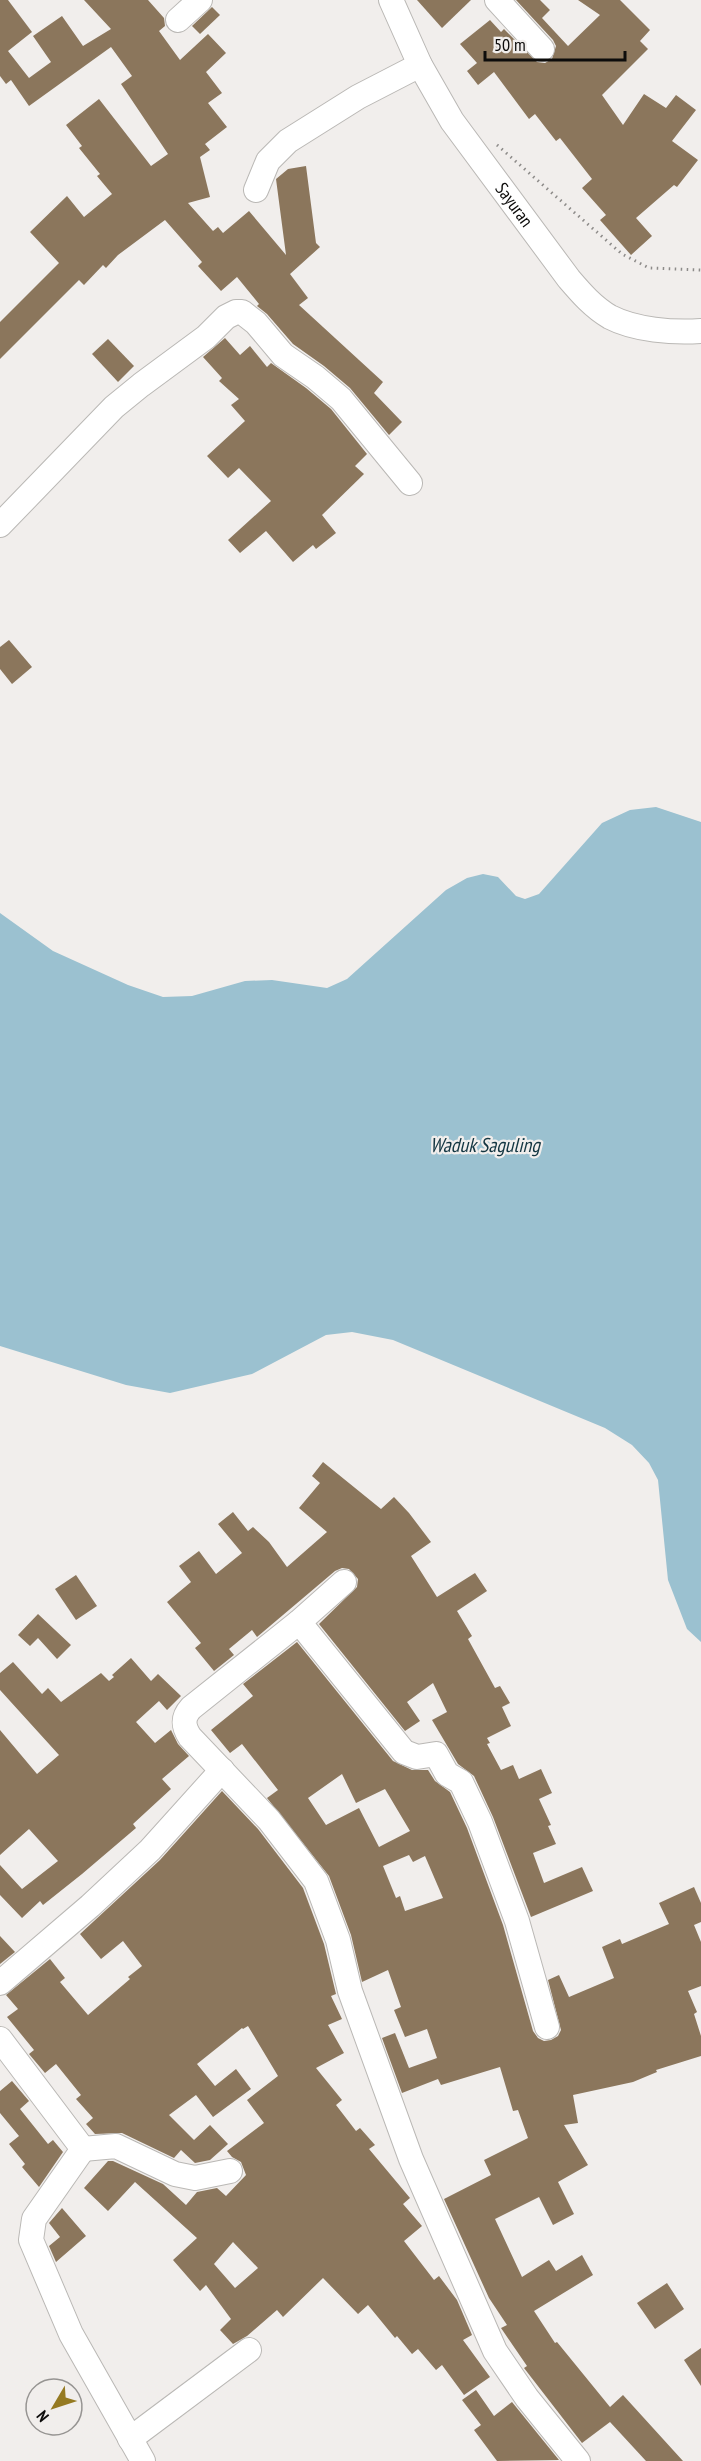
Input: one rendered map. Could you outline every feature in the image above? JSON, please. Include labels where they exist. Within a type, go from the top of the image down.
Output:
[{"type":"street","points":[[178,20],[200,0]]},
{"type":"street","name":"Sayuran","points":[[391,0],[420,65],[464,138],[569,279],[588,301],[610,317],[630,324],[682,332],[701,331]]},
{"type":"street","points":[[497,0],[543,49]]},
{"type":"street","points":[[256,190],[268,161],[288,141],[358,97],[420,65]]},
{"type":"street","points":[[0,525],[114,408],[206,337],[226,317],[236,312],[242,312],[256,323],[283,355],[315,377],[341,399],[410,483]]},
{"type":"street","points":[[344,1582],[299,1622],[185,1715],[184,1727],[190,1737],[269,1820],[316,1881],[338,1940],[350,1990],[411,2160],[495,2351],[527,2398],[578,2461]]},
{"type":"street","points":[[299,1622],[404,1752],[417,1757],[436,1754],[447,1774],[461,1782],[480,1822],[517,1921],[547,2027]]},
{"type":"street","points":[[0,1983],[90,1906],[150,1850],[222,1770]]},
{"type":"street","points":[[0,2039],[83,2149]]},
{"type":"street","points":[[143,2461],[71,2334],[31,2240],[34,2219],[83,2149],[116,2146],[175,2174],[195,2178],[230,2171]]},
{"type":"street","points":[[130,2439],[249,2350]]},
{"type":"path","points":[[496,144],[622,254],[649,268],[701,270]]},
{"type":"water","name":"Waduk Saguling","points":[[656,807],[701,822],[701,1642],[687,1629],[668,1580],[658,1480],[649,1463],[632,1445],[605,1428],[393,1340],[352,1332],[326,1335],[252,1374],[170,1393],[126,1385],[0,1346],[0,913],[53,951],[128,985],[163,997],[192,996],[245,981],[272,980],[327,988],[347,979],[446,890],[467,878],[483,874],[498,877],[516,896],[525,899],[539,894],[602,823],[630,810]]},
{"type":"building","points":[[0,0],[8,0],[32,32],[8,51],[29,78],[51,62],[33,36],[62,16],[83,46],[111,29],[84,0],[148,0],[164,18],[165,26],[159,31],[180,60],[208,34],[226,53],[206,72],[222,93],[208,103],[227,127],[205,144],[210,150],[200,157],[210,197],[188,203],[213,231],[218,227],[223,233],[249,211],[286,255],[276,179],[288,169],[306,166],[316,243],[320,247],[290,274],[308,298],[299,305],[383,382],[374,393],[402,422],[389,435],[350,388],[293,344],[257,306],[259,304],[237,277],[221,291],[198,266],[202,262],[165,220],[118,255],[106,268],[103,265],[84,285],[79,280],[0,359],[0,322],[59,263],[30,232],[67,196],[84,217],[112,194],[97,176],[100,174],[79,148],[82,146],[66,125],[99,99],[151,166],[168,154],[121,84],[132,76],[111,47],[29,106],[11,80],[6,84],[0,76]]},
{"type":"building","points":[[417,0],[471,0],[442,28]]},
{"type":"building","points":[[516,0],[540,0],[550,10],[542,18],[568,46],[600,15],[578,0],[620,0],[650,30],[640,41],[648,49],[602,95],[623,125],[644,94],[666,108],[676,95],[696,110],[672,141],[698,160],[677,187],[674,185],[636,218],[652,236],[631,255],[600,220],[606,215],[582,188],[592,179],[560,138],[556,141],[535,114],[529,119],[494,72],[478,85],[467,71],[477,63],[460,44],[490,20],[501,32],[504,29],[537,62],[545,63],[552,59],[556,46],[553,40]]},
{"type":"building","points":[[212,7],[220,15],[200,34],[192,26]]},
{"type":"building","points":[[225,338],[240,355],[250,346],[267,367],[271,363],[306,388],[331,409],[367,454],[355,466],[364,474],[322,515],[336,533],[316,549],[313,545],[293,562],[266,531],[240,553],[228,540],[271,501],[239,468],[228,478],[207,456],[245,421],[231,405],[239,399],[219,381],[222,378],[203,357]]},
{"type":"building","points":[[108,339],[134,366],[118,382],[92,354]]},
{"type":"building","points":[[9,640],[32,667],[12,684],[0,669],[0,647]]},
{"type":"building","points":[[323,1462],[381,1509],[394,1497],[409,1513],[431,1542],[411,1556],[437,1597],[475,1573],[487,1591],[457,1611],[472,1636],[468,1639],[495,1688],[500,1686],[510,1703],[502,1707],[511,1726],[487,1738],[490,1743],[487,1744],[501,1770],[513,1765],[519,1779],[541,1769],[552,1793],[539,1799],[551,1825],[548,1826],[556,1844],[533,1853],[544,1883],[582,1867],[593,1891],[531,1917],[493,1817],[474,1776],[458,1764],[432,1720],[447,1712],[433,1683],[407,1702],[420,1721],[405,1731],[319,1624],[357,1587],[358,1579],[349,1569],[342,1568],[335,1571],[257,1637],[252,1630],[229,1649],[234,1655],[214,1671],[195,1648],[201,1643],[167,1602],[191,1582],[179,1566],[199,1551],[216,1574],[242,1553],[218,1524],[233,1512],[248,1531],[253,1527],[269,1542],[287,1567],[327,1532],[299,1508],[320,1483],[312,1476]]},
{"type":"building","points":[[76,1575],[97,1606],[76,1620],[55,1589]]},
{"type":"building","points":[[38,1614],[71,1645],[57,1659],[38,1638],[30,1646],[18,1635]]},
{"type":"building","points":[[297,1642],[393,1761],[412,1770],[428,1770],[435,1781],[450,1792],[467,1828],[503,1925],[533,2031],[538,2038],[544,2041],[558,2036],[561,2030],[548,1980],[559,1975],[569,1997],[614,1978],[602,1947],[620,1939],[622,1944],[669,1924],[659,1903],[694,1887],[701,1903],[701,1922],[694,1925],[701,1942],[701,1986],[688,1991],[697,2012],[694,2014],[701,2036],[701,2056],[656,2070],[657,2072],[633,2082],[573,2095],[578,2123],[564,2125],[588,2165],[558,2182],[574,2214],[553,2225],[539,2197],[495,2219],[522,2277],[549,2260],[556,2271],[582,2255],[593,2275],[534,2311],[555,2343],[557,2342],[610,2407],[623,2395],[683,2461],[646,2461],[610,2422],[582,2443],[524,2368],[527,2366],[501,2328],[507,2325],[489,2298],[444,2199],[491,2175],[484,2160],[528,2138],[518,2110],[513,2111],[500,2067],[441,2085],[438,2079],[402,2093],[382,2038],[395,2033],[409,2068],[437,2058],[427,2029],[405,2037],[394,2010],[401,2007],[388,1970],[362,1982],[351,1935],[329,1876],[267,1798],[278,1790],[242,1744],[230,1753],[211,1730],[253,1696],[243,1684]],"holes":[[[342,1774],[356,1803],[385,1789],[410,1831],[379,1847],[359,1808],[326,1825],[308,1798]],[[409,1855],[413,1862],[425,1856],[443,1898],[405,1911],[400,1896],[396,1898],[383,1866]]]},
{"type":"building","points":[[131,1658],[151,1681],[158,1674],[181,1696],[167,1710],[159,1701],[136,1722],[155,1743],[171,1730],[178,1744],[189,1756],[162,1779],[171,1789],[133,1824],[136,1828],[43,1905],[40,1901],[22,1918],[0,1895],[0,1865],[22,1889],[58,1861],[29,1829],[0,1855],[0,1730],[37,1774],[59,1755],[0,1690],[0,1673],[13,1662],[42,1694],[48,1688],[61,1702],[101,1673],[109,1681],[114,1677],[112,1675]]},
{"type":"building","points":[[222,1791],[258,1829],[303,1888],[324,1944],[336,1994],[331,1996],[342,2019],[328,2025],[344,2053],[316,2068],[342,2100],[336,2105],[356,2131],[360,2128],[375,2145],[369,2149],[410,2198],[403,2204],[422,2226],[404,2241],[434,2280],[439,2276],[457,2300],[472,2335],[463,2340],[490,2377],[464,2395],[442,2365],[436,2370],[418,2349],[412,2354],[397,2336],[395,2338],[368,2305],[358,2314],[323,2278],[283,2317],[277,2310],[247,2336],[233,2344],[220,2330],[231,2319],[206,2285],[200,2291],[173,2260],[197,2238],[135,2182],[108,2211],[84,2188],[108,2161],[113,2161],[163,2184],[186,2205],[197,2192],[217,2188],[226,2196],[246,2175],[241,2162],[227,2151],[264,2123],[247,2100],[278,2076],[248,2026],[242,2028],[197,2064],[215,2086],[236,2069],[251,2089],[213,2117],[196,2095],[169,2115],[194,2140],[210,2125],[228,2144],[210,2160],[195,2163],[181,2150],[174,2158],[122,2133],[95,2134],[86,2124],[93,2118],[76,2099],[81,2095],[56,2064],[45,2073],[29,2054],[34,2050],[7,2017],[18,2009],[6,1995],[50,1959],[65,1978],[60,1982],[88,2015],[130,1979],[128,1977],[142,1966],[123,1941],[101,1959],[80,1934],[160,1860]],"holes":[[[233,2242],[258,2268],[235,2288],[214,2264]]]},
{"type":"building","points":[[0,1936],[15,1952],[0,1964]]},
{"type":"building","points":[[12,2081],[29,2101],[20,2109],[48,2144],[53,2140],[63,2152],[39,2187],[22,2167],[25,2164],[9,2144],[19,2136],[0,2113],[0,2091]]},
{"type":"building","points":[[62,2208],[86,2236],[56,2262],[49,2246],[60,2237],[49,2223]]},
{"type":"building","points":[[667,2283],[684,2309],[655,2329],[637,2303]]},
{"type":"building","points":[[701,2348],[701,2386],[684,2360]]},
{"type":"building","points":[[476,2390],[494,2416],[512,2402],[559,2460],[497,2461],[474,2430],[481,2425],[462,2400]]}]
